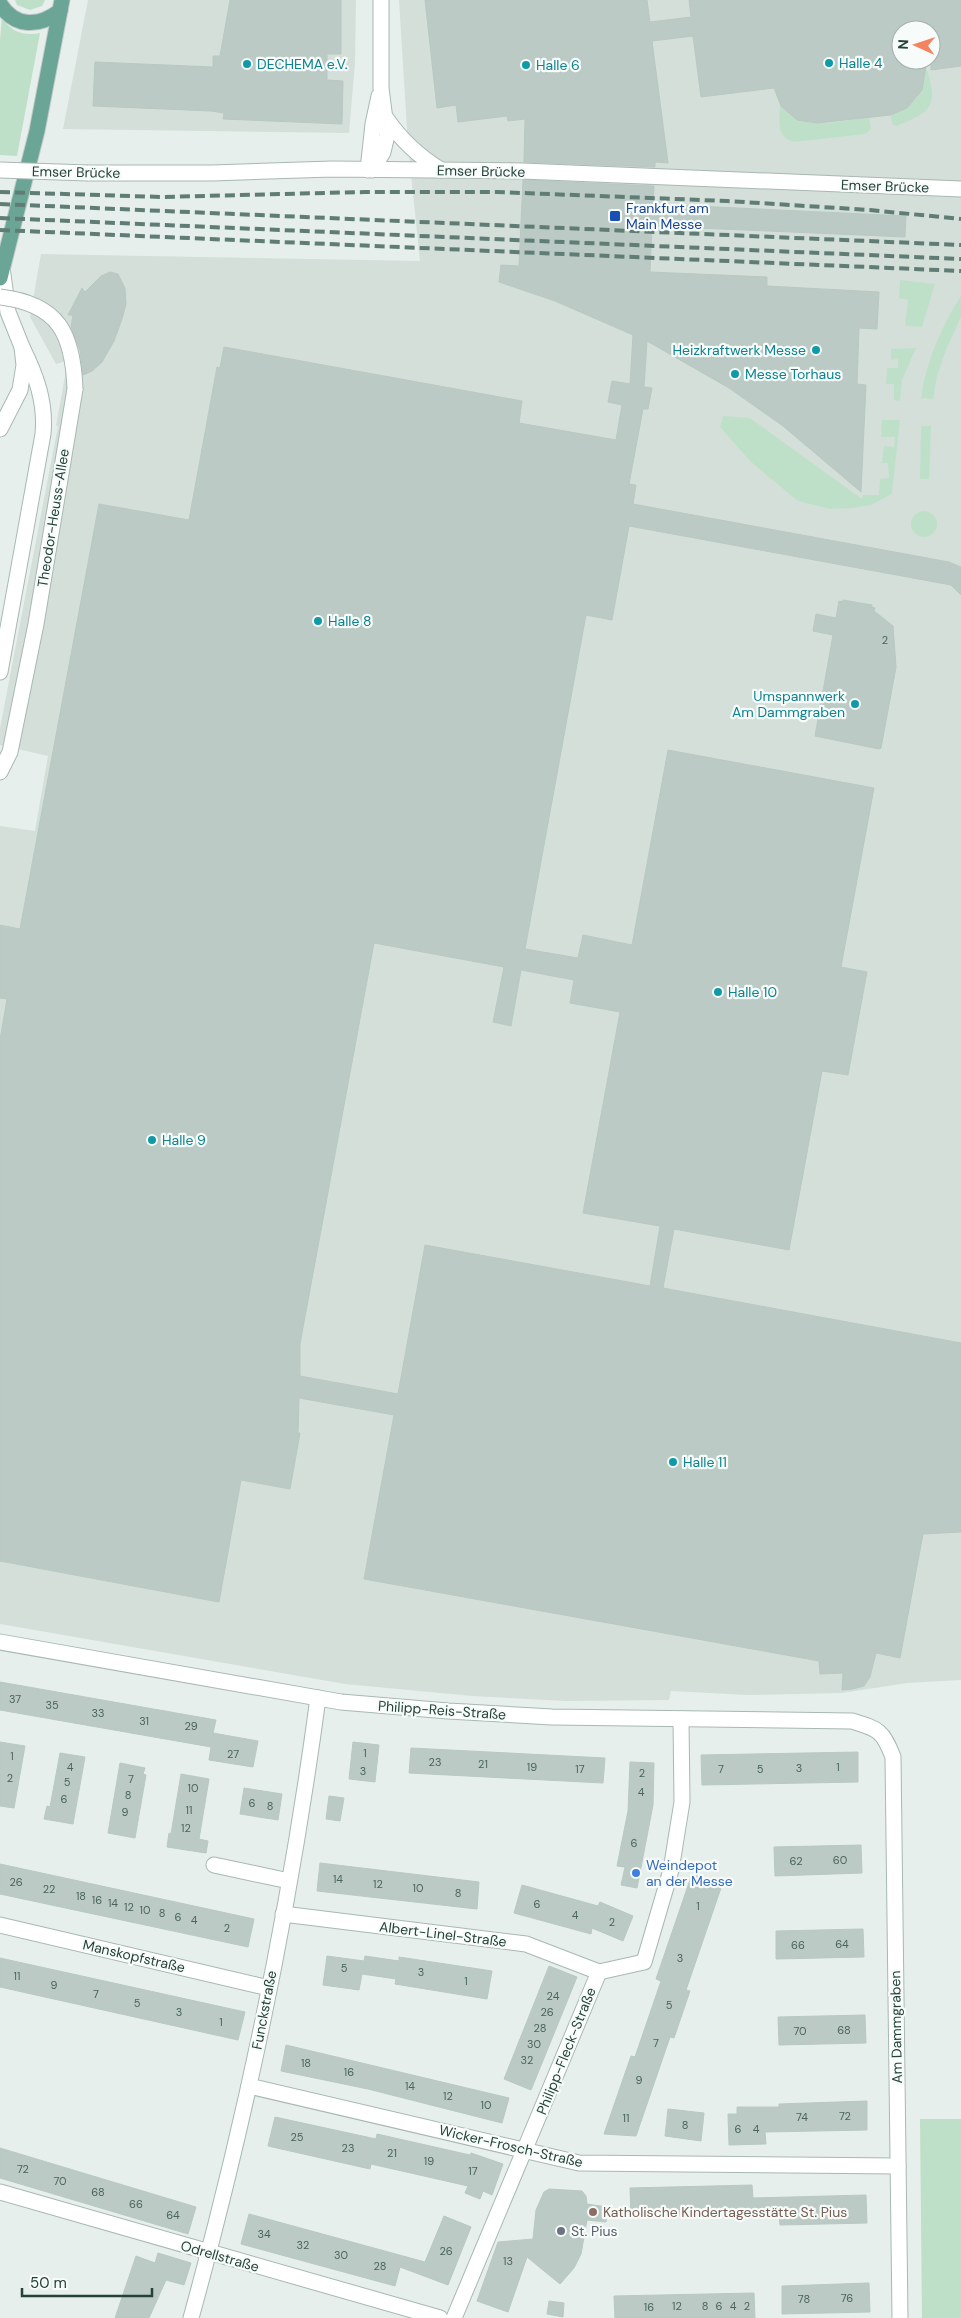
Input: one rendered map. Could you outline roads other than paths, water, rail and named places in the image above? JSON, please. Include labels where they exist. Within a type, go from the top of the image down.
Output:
[{"type":"main road","points":[[0,4],[12,18],[29,23],[40,22],[61,5]]},
{"type":"main road","name":"Theodor-Heuss-Allee","points":[[1,273],[37,130],[61,5]]},
{"type":"street","points":[[370,170],[378,163],[386,141],[386,118],[381,88],[381,0]]},
{"type":"street","points":[[370,170],[373,124],[381,88]]},
{"type":"street","points":[[386,118],[408,146],[441,170]]},
{"type":"street","name":"Emser Brücke","points":[[0,170],[128,174],[370,170],[522,171],[961,189]]},
{"type":"street","name":"Theodor-Heuss-Allee","points":[[0,672],[44,434],[43,405],[33,368],[8,312],[1,273]]},
{"type":"street","name":"Theodor-Heuss-Allee","points":[[0,297],[32,303],[48,313],[59,326],[71,350],[76,389],[36,624],[10,752],[0,772]]},
{"type":"street","name":"Theodor-Heuss-Allee","points":[[0,429],[20,390],[24,365],[22,347]]},
{"type":"street","name":"Philipp-Reis-Straße","points":[[0,1642],[318,1698],[497,1714],[852,1721],[870,1726],[886,1738]]},
{"type":"street","name":"Funckstraße","points":[[191,2318],[209,2253],[249,2086],[289,1881],[318,1698]]},
{"type":"street","name":"Philipp-Fleck-Straße","points":[[454,2318],[526,2150],[598,1972],[644,1962],[671,1870],[682,1802],[681,1719]]},
{"type":"street","name":"Am Dammgraben","points":[[886,1738],[893,1758],[900,2318]]},
{"type":"street","points":[[214,1865],[289,1881]]},
{"type":"street","name":"Albert-Linel-Straße","points":[[283,1914],[526,1944],[598,1972]]},
{"type":"street","name":"Manskopfstraße","points":[[0,1925],[269,1988]]},
{"type":"street","name":"Wicker-Frosch-Straße","points":[[249,2086],[579,2163],[898,2166]]},
{"type":"street","name":"Odrellstraße","points":[[0,2192],[440,2318]]},
{"type":"railway","points":[[0,192],[163,197],[365,192],[497,192],[727,201],[870,210],[961,219]]},
{"type":"railway","points":[[0,204],[961,245]]},
{"type":"railway","points":[[0,218],[961,259]]},
{"type":"railway","points":[[0,230],[961,271]]},
{"type":"place","name":"Halle 4","points":[[829,63]]},
{"type":"place","name":"DECHEMA e.V.","points":[[247,64]]},
{"type":"place","name":"Halle 6","points":[[526,65]]},
{"type":"place","name":"Frankfurt am Main Messe","points":[[615,216]]},
{"type":"place","name":"Heizkraftwerk Messe","points":[[816,350]]},
{"type":"place","name":"Messe Torhaus","points":[[735,374]]},
{"type":"place","name":"Halle 8","points":[[318,621]]},
{"type":"place","name":"Umspannwerk Am Dammgraben","points":[[855,704]]},
{"type":"place","name":"Halle 10","points":[[718,992]]},
{"type":"place","name":"Halle 9","points":[[152,1140]]},
{"type":"place","name":"Halle 11","points":[[673,1462]]},
{"type":"place","name":"Weindepot an der Messe","points":[[636,1873]]},
{"type":"place","name":"Katholische Kindertagesstätte St. Pius","points":[[593,2212]]},
{"type":"place","name":"St. Pius","points":[[561,2231]]}]
